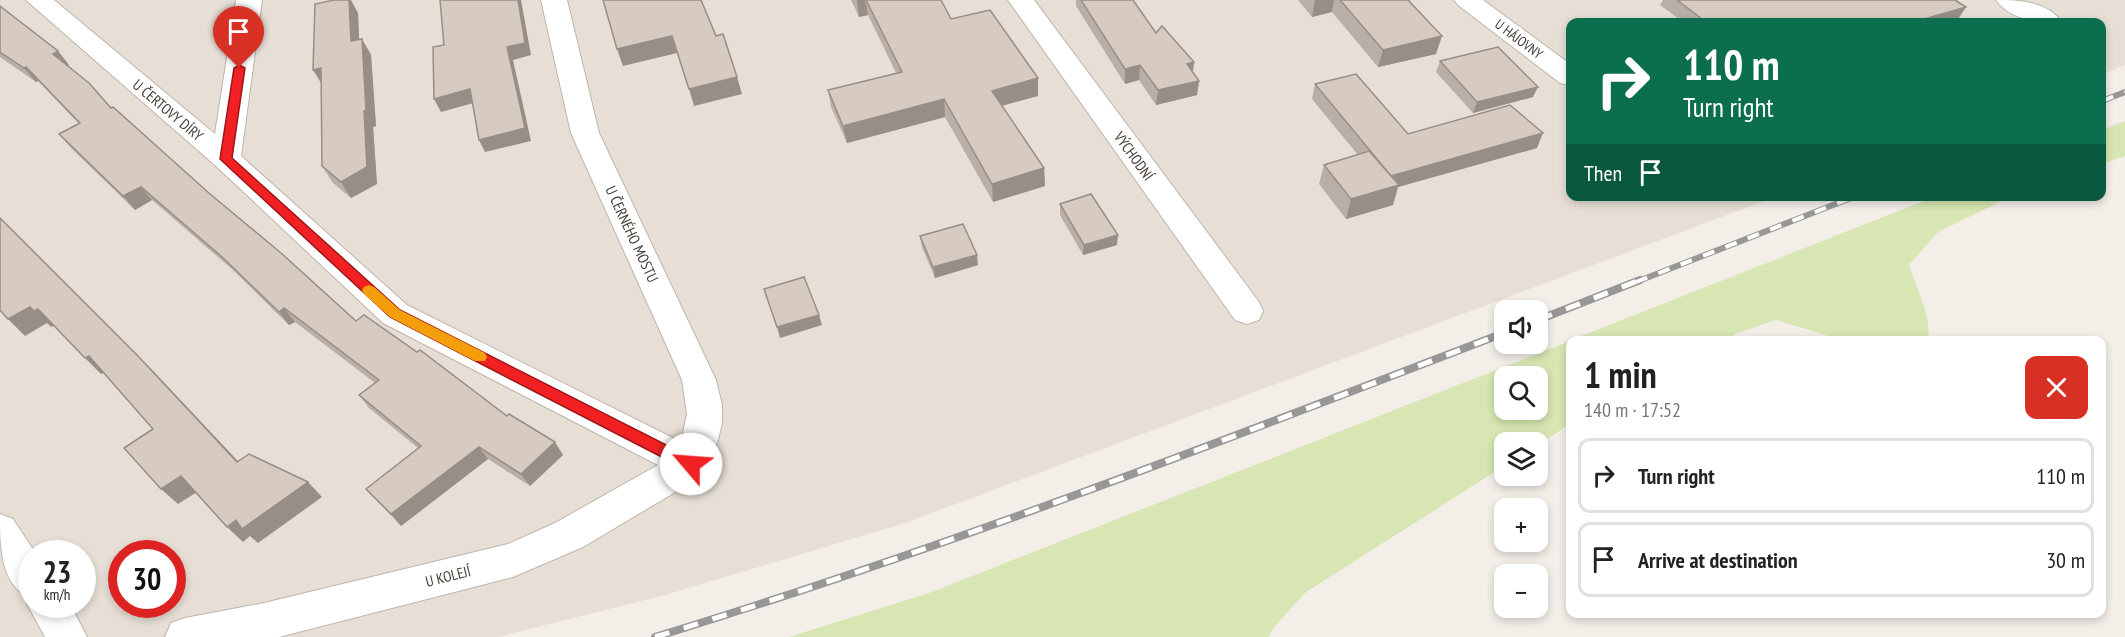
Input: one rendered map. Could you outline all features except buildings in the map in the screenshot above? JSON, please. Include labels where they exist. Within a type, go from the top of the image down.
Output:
[{"type":"street","name":"U ČERTOVY DÍRY","points":[[39,0],[226,159],[395,314],[691,464]]},
{"type":"street","points":[[226,159],[249,0]]},
{"type":"street","name":"U ČERNÉHO MOSTU","points":[[554,0],[585,133],[699,380],[705,406],[705,428],[691,464]]},
{"type":"street","name":"VÝCHODNÍ","points":[[1022,0],[1247,311]]},
{"type":"street","name":"U HÁJOVNY","points":[[1467,0],[1566,74]]},
{"type":"street","points":[[2009,0],[2042,18]]},
{"type":"street","name":"U KOLEJÍ","points":[[185,637],[264,622],[513,560],[569,535],[691,464]]},
{"type":"street","points":[[0,531],[18,559]]},
{"type":"street","points":[[55,618],[67,637]]},
{"type":"shaded area","points":[[0,0],[2125,0],[2125,65],[2106,72],[2106,18],[1566,18],[1566,201],[1764,201],[1500,300],[1494,300],[1494,302],[905,523],[665,595],[498,637],[0,637]]},
{"type":"green space","points":[[2125,121],[2125,156],[2106,163],[2106,128]]},
{"type":"green space","points":[[1924,201],[2002,201],[1938,232],[1909,265],[1926,312],[1928,336],[1829,336],[1776,320],[1732,336],[1581,336]]},
{"type":"green space","points":[[1566,343],[1566,427],[1548,438],[1548,432],[1494,432],[1494,472],[1306,592],[1274,627],[1268,637],[789,637],[929,593],[1494,371],[1494,420],[1548,420],[1548,366],[1506,366],[1537,354],[1548,354],[1548,350]]},
{"type":"railway","points":[[2106,99],[2125,92]]},
{"type":"railway","points":[[1636,282],[1843,201]]},
{"type":"railway","points":[[1548,316],[1640,280]]},
{"type":"railway","points":[[655,637],[870,568],[976,531],[1494,337]]},
{"type":"slow traffic","points":[[369,290],[395,314],[480,357]]},
{"type":"route","points":[[239,68],[226,159],[395,314],[691,464]]}]
